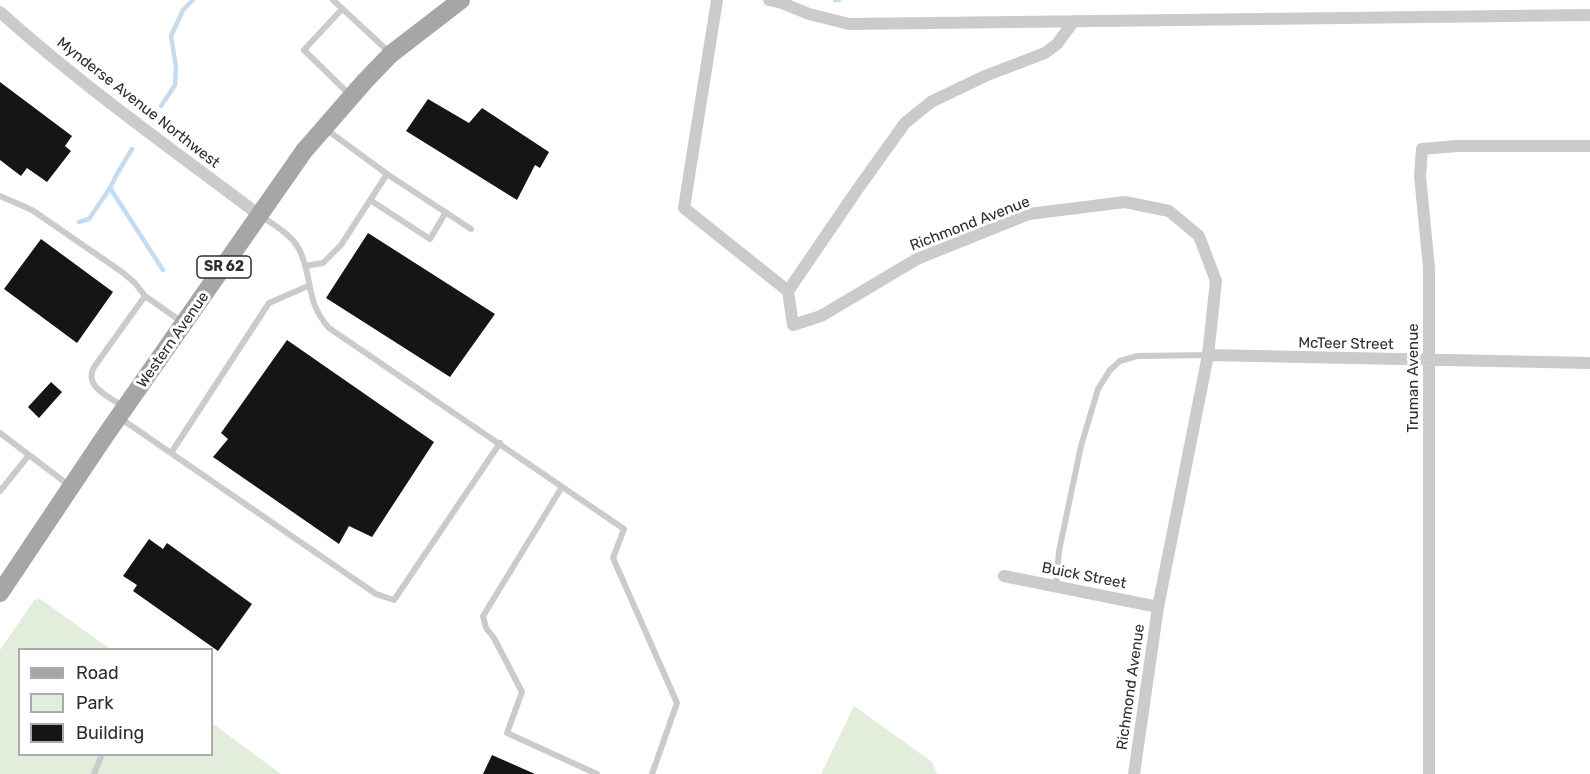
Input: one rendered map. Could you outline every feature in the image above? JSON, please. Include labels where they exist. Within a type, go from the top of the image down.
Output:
[{"type":"main road","name":"Western Avenue","points":[[0,592],[304,151],[391,54],[461,0]]},
{"type":"street","points":[[717,0],[684,208],[788,291],[905,123],[931,102],[985,76],[1045,53],[1058,44],[1074,21]]},
{"type":"street","points":[[769,0],[809,14],[849,24],[1590,15]]},
{"type":"street","name":"Mynderse Avenue Northwest","points":[[0,12],[139,125],[260,215]]},
{"type":"street","name":"Truman Avenue","points":[[1429,774],[1429,268],[1420,176],[1422,149],[1457,146],[1590,146]]},
{"type":"street","name":"Richmond Avenue","points":[[788,291],[793,325],[821,316],[917,259],[1029,214],[1125,202],[1169,211],[1199,236],[1216,281],[1208,355],[1158,607],[1134,774]]},
{"type":"street","name":"McTeer Street","points":[[1208,355],[1590,363]]},
{"type":"street","name":"Buick Street","points":[[1004,576],[1158,607]]},
{"type":"lane","points":[[333,0],[391,54]]},
{"type":"lane","points":[[342,9],[304,50],[351,96]]},
{"type":"lane","points":[[324,127],[387,174],[471,229]]},
{"type":"lane","points":[[305,266],[323,263],[341,245],[387,174]]},
{"type":"lane","points":[[0,196],[32,210],[122,272],[145,296],[185,324]]},
{"type":"lane","points":[[370,200],[430,239],[446,212]]},
{"type":"lane","points":[[260,215],[287,235],[298,248],[305,266],[312,302],[320,319],[329,328],[624,529],[613,558],[677,703],[652,774]]},
{"type":"lane","points":[[171,453],[268,303],[308,286]]},
{"type":"lane","points":[[145,296],[90,374],[94,387],[171,453],[376,594],[393,600],[500,443]]},
{"type":"lane","points":[[1056,586],[1059,551],[1081,446],[1098,389],[1110,370],[1120,361],[1137,356],[1208,355]]},
{"type":"lane","points":[[0,434],[71,487]]},
{"type":"lane","points":[[0,491],[29,455]]},
{"type":"lane","points":[[562,487],[483,616],[486,628],[494,638],[522,692],[507,733],[597,774]]},
{"type":"lane","points":[[94,774],[101,756]]},
{"type":"green space","points":[[39,598],[109,648],[18,648],[18,756],[213,756],[213,724],[281,774],[0,774],[0,650],[35,599],[37,601]]},
{"type":"green space","points":[[854,706],[932,762],[937,774],[821,774]]},
{"type":"building","points":[[0,82],[72,136],[65,146],[71,151],[47,182],[27,168],[21,176],[0,160]]},
{"type":"building","points":[[428,99],[469,123],[482,108],[549,152],[540,168],[535,165],[517,200],[406,131]]},
{"type":"building","points":[[368,233],[495,314],[450,377],[326,298]]},
{"type":"building","points":[[41,239],[113,292],[77,343],[4,289]]},
{"type":"building","points":[[287,340],[434,442],[372,537],[349,526],[339,544],[213,457],[228,439],[221,433]]},
{"type":"building","points":[[51,382],[62,392],[39,418],[28,407]]},
{"type":"building","points":[[149,539],[163,549],[167,543],[252,604],[218,651],[133,591],[137,585],[123,576]]},
{"type":"building","points":[[492,755],[535,774],[483,774]]},
{"type":"waterway","points":[[161,106],[175,85],[176,67],[171,36],[183,10],[193,0]]},
{"type":"waterway","points":[[79,222],[89,219],[132,149]]},
{"type":"waterway","points":[[110,188],[163,270]]}]
